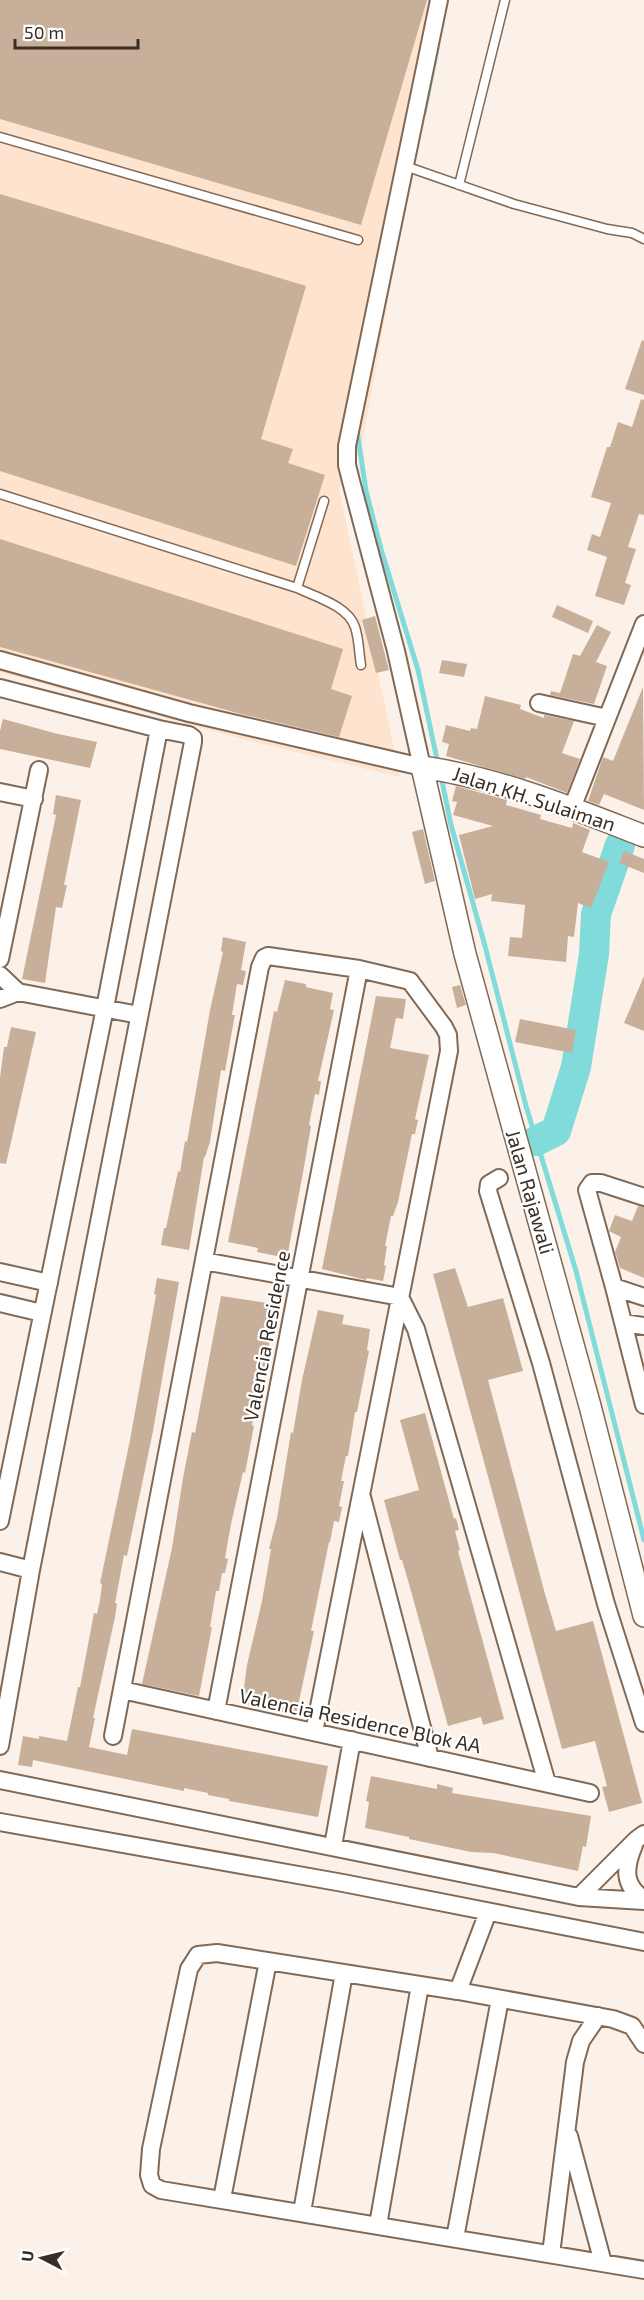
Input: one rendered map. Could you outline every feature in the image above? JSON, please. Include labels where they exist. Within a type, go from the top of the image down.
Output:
[{"type":"street","points":[[435,769],[396,651],[351,481],[347,456],[349,434],[410,167],[440,0]]},
{"type":"street","points":[[572,808],[644,624]]},
{"type":"street","points":[[0,660],[189,713],[435,769]]},
{"type":"street","points":[[0,688],[189,735],[193,738],[31,1570],[0,1746]]},
{"type":"street","points":[[539,703],[607,718]]},
{"type":"street","points":[[0,1521],[105,1008],[159,729]]},
{"type":"street","name":"Jalan KH. Sulaiman","points":[[435,769],[488,781],[572,808],[644,836]]},
{"type":"street","name":"Jalan Rajawali","points":[[435,769],[465,954],[590,1406],[644,1616]]},
{"type":"street","points":[[0,959],[39,770]]},
{"type":"street","points":[[0,792],[34,799]]},
{"type":"street","points":[[113,1737],[261,962],[268,956],[405,978],[414,984],[440,1020],[449,1042],[314,1732]]},
{"type":"street","name":"Valencia Residence","points":[[216,1711],[358,969]]},
{"type":"street","points":[[0,975],[18,992]]},
{"type":"street","points":[[0,999],[18,992],[139,1015]]},
{"type":"street","points":[[499,1178],[489,1184],[488,1191],[541,1363],[606,1604],[644,1723]]},
{"type":"street","points":[[644,1197],[601,1183],[592,1183],[587,1188],[644,1405]]},
{"type":"street","points":[[204,1261],[400,1297]]},
{"type":"street","points":[[0,1272],[49,1283]]},
{"type":"street","points":[[614,1287],[644,1297]]},
{"type":"street","points":[[400,1297],[416,1329],[546,1783]]},
{"type":"street","points":[[0,1303],[42,1313]]},
{"type":"street","points":[[623,1323],[644,1326]]},
{"type":"street","points":[[361,1493],[430,1758]]},
{"type":"street","points":[[0,1562],[31,1570]]},
{"type":"street","name":"Valencia Residence Blok AA","points":[[122,1690],[590,1792]]},
{"type":"street","points":[[333,1846],[352,1740]]},
{"type":"street","points":[[0,1780],[579,1897],[644,1900]]},
{"type":"street","points":[[0,1822],[344,1883],[644,1942]]},
{"type":"street","points":[[579,1897],[640,1837]]},
{"type":"street","points":[[640,1837],[628,1860],[627,1877],[634,1892],[644,1900]]},
{"type":"street","points":[[458,1991],[488,1912]]},
{"type":"street","points":[[644,2044],[632,2026],[598,2016],[458,1991],[217,1953],[198,1955],[189,1969],[152,2149],[149,2175],[152,2185],[161,2190],[378,2224],[644,2270]]},
{"type":"street","points":[[222,2199],[268,1961]]},
{"type":"street","points":[[302,2212],[344,1973]]},
{"type":"street","points":[[378,2224],[420,1985]]},
{"type":"street","points":[[455,2238],[500,1999]]},
{"type":"street","points":[[551,2254],[575,2062],[581,2041],[598,2016]]},
{"type":"street","points":[[567,2127],[603,2263]]},
{"type":"lane","points":[[459,185],[506,0]]},
{"type":"lane","points":[[0,137],[358,240]]},
{"type":"lane","points":[[410,167],[514,204],[607,229],[632,233],[644,239]]},
{"type":"lane","points":[[0,494],[297,588],[342,610],[350,617],[355,627],[361,665]]},
{"type":"lane","points":[[297,588],[324,501]]},
{"type":"shaded area","points":[[0,0],[443,0],[361,449],[339,488],[400,777],[242,739],[0,672]]},
{"type":"building","points":[[0,0],[427,0],[361,225],[0,119]]},
{"type":"building","points":[[0,194],[306,286],[261,439],[293,449],[288,463],[325,475],[296,566],[0,471]]},
{"type":"building","points":[[642,340],[644,341],[644,395],[625,389]]},
{"type":"building","points":[[641,399],[644,400],[644,515],[639,514],[628,547],[636,549],[625,583],[631,585],[624,605],[595,596],[607,557],[587,550],[592,534],[600,537],[611,503],[591,497],[607,447],[610,447],[618,422],[632,427]]},
{"type":"building","points":[[0,539],[343,649],[331,689],[352,696],[339,737],[241,714],[0,647]]},
{"type":"building","points":[[557,605],[593,621],[588,633],[552,617]]},
{"type":"building","points":[[375,616],[389,670],[376,673],[362,620]]},
{"type":"building","points":[[597,625],[611,632],[596,662],[607,666],[594,704],[550,695],[551,691],[560,693],[573,654],[580,656]]},
{"type":"building","points":[[442,660],[467,664],[464,677],[439,673]]},
{"type":"building","points":[[643,687],[644,810],[604,794],[599,805],[588,801],[603,757],[613,761]]},
{"type":"building","points":[[485,696],[521,705],[520,709],[544,718],[544,715],[574,721],[562,753],[580,759],[567,793],[526,777],[525,779],[446,756],[449,744],[442,742],[446,725],[470,731],[471,728],[477,729]]},
{"type":"building","points":[[3,719],[97,742],[90,768],[0,749]]},
{"type":"building","points":[[456,786],[507,800],[506,805],[541,815],[540,819],[572,828],[573,823],[590,830],[582,852],[609,862],[591,908],[578,903],[574,937],[568,936],[566,962],[508,956],[510,937],[522,938],[525,905],[491,901],[492,894],[475,899],[459,835],[493,826],[453,815],[457,802],[452,801]]},
{"type":"building","points":[[56,795],[81,800],[64,885],[67,885],[62,908],[56,907],[45,983],[22,979],[56,815],[53,814]]},
{"type":"building","points":[[423,829],[435,881],[425,884],[412,832]]},
{"type":"building","points":[[624,851],[644,859],[644,873],[619,863]]},
{"type":"building","points":[[223,937],[246,942],[241,970],[246,971],[243,985],[237,984],[232,1015],[235,1015],[225,1071],[221,1070],[189,1250],[161,1245],[178,1171],[180,1172],[185,1141],[187,1142],[210,1010],[223,952],[221,951]]},
{"type":"building","points":[[644,976],[644,1031],[624,1023]]},
{"type":"building","points":[[285,980],[333,993],[330,1009],[334,1010],[318,1081],[321,1081],[319,1095],[315,1094],[309,1125],[311,1126],[287,1258],[257,1252],[258,1248],[228,1242],[274,1011],[277,1012]]},
{"type":"building","points":[[460,985],[466,1005],[457,1008],[452,987]]},
{"type":"building","points":[[376,996],[406,999],[403,1019],[396,1018],[390,1048],[429,1055],[415,1119],[418,1120],[415,1134],[412,1134],[398,1202],[391,1216],[385,1246],[387,1246],[384,1265],[386,1266],[383,1281],[367,1278],[366,1280],[322,1269]]},
{"type":"building","points":[[520,1019],[576,1030],[572,1053],[515,1042]]},
{"type":"building","points":[[11,1027],[36,1032],[6,1164],[0,1163],[0,1078],[4,1047],[7,1047]]},
{"type":"building","points":[[638,1206],[644,1207],[644,1278],[620,1268],[615,1252],[621,1237],[609,1231],[615,1215],[632,1221]]},
{"type":"building","points":[[455,1268],[468,1307],[503,1298],[523,1371],[488,1380],[545,1594],[556,1631],[593,1621],[642,1803],[609,1812],[602,1787],[607,1786],[595,1741],[562,1749],[433,1274]]},
{"type":"building","points":[[157,1278],[179,1282],[153,1431],[127,1556],[124,1555],[115,1603],[117,1603],[115,1617],[89,1747],[127,1755],[132,1729],[328,1766],[318,1817],[229,1801],[229,1799],[184,1788],[184,1791],[33,1760],[32,1767],[18,1765],[23,1736],[39,1739],[39,1736],[67,1741],[94,1613],[97,1614],[100,1600],[102,1584],[100,1583],[130,1440],[156,1295],[154,1294]]},
{"type":"building","points":[[221,1296],[274,1304],[265,1370],[261,1369],[252,1426],[254,1426],[245,1473],[243,1472],[231,1524],[225,1558],[228,1559],[225,1573],[222,1573],[219,1591],[216,1591],[210,1627],[212,1627],[199,1696],[142,1684],[172,1548],[183,1478],[192,1432],[195,1433]]},
{"type":"building","points":[[318,1310],[344,1315],[342,1324],[370,1329],[367,1350],[369,1351],[341,1481],[344,1481],[339,1506],[342,1507],[339,1522],[334,1521],[329,1542],[311,1631],[314,1631],[296,1715],[242,1703],[247,1665],[262,1601],[271,1549],[269,1549],[277,1518],[291,1432],[293,1433]]},
{"type":"building","points":[[425,1413],[454,1519],[456,1518],[459,1530],[455,1531],[460,1550],[458,1551],[504,1719],[483,1725],[481,1717],[448,1726],[384,1500],[419,1490],[400,1420]]},
{"type":"building","points":[[371,1776],[437,1789],[437,1784],[453,1788],[452,1793],[591,1816],[586,1847],[583,1846],[578,1871],[493,1853],[471,1852],[365,1828],[369,1802],[366,1801]]},
{"type":"waterway","points":[[424,113],[437,48]]},
{"type":"waterway","points":[[357,430],[366,491],[418,670],[438,764]]},
{"type":"waterway","points":[[441,776],[451,825],[526,1106],[576,1271],[644,1540]]},
{"type":"waterway","points":[[536,1141],[556,1131],[576,1067],[594,954],[596,914],[620,845]]}]
